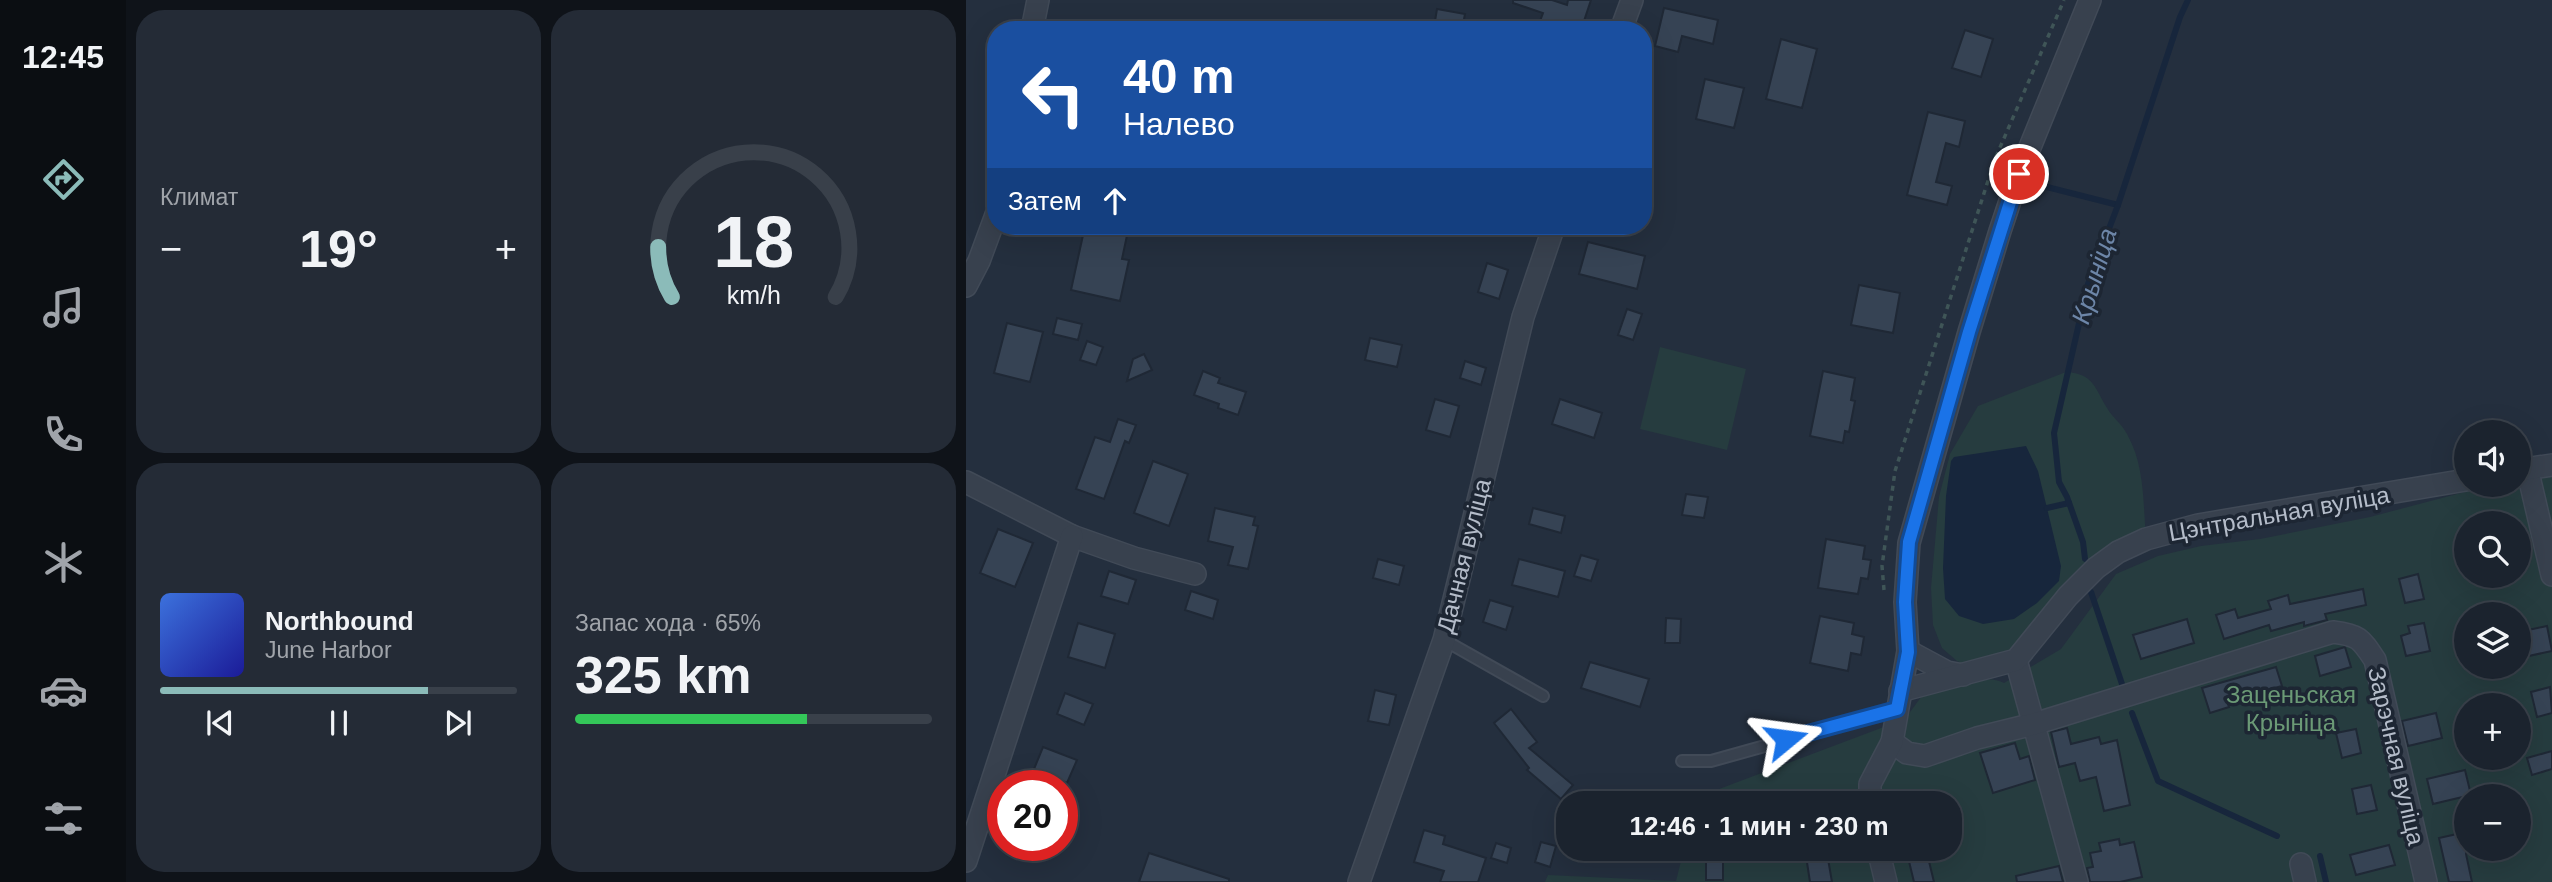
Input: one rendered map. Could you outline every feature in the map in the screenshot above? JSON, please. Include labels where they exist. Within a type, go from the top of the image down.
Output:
[{"type":"street","points":[[1034,21],[1038,0]]},
{"type":"street","points":[[1624,21],[1632,0]]},
{"type":"street","points":[[1870,791],[1870,784],[1892,742],[1908,652],[1905,602],[1909,542],[1934,452],[2019,174],[2090,0]]},
{"type":"street","points":[[966,286],[989,235]]},
{"type":"street","name":"Дачная вуліца","points":[[1359,882],[1444,640],[1520,331],[1551,235]]},
{"type":"street","points":[[2531,468],[2552,465]]},
{"type":"street","points":[[966,482],[1072,536],[1134,558],[1195,574]]},
{"type":"street","name":"Цэнтральная вуліца","points":[[2016,660],[2068,596],[2096,568],[2118,552],[2146,539],[2198,525],[2454,482]]},
{"type":"street","points":[[2531,497],[2552,575]]},
{"type":"street","points":[[966,861],[1072,536]]},
{"type":"street","name":"Зарэчная вуліца","points":[[2034,724],[2333,632],[2350,634],[2362,640],[2375,660],[2426,882]]},
{"type":"street","points":[[1908,652],[1947,672],[1963,675]]},
{"type":"street","points":[[1899,700],[1963,675],[2016,660],[2077,882]]},
{"type":"street","points":[[1892,742],[1907,752],[1925,756],[1977,738],[2034,724]]},
{"type":"street","points":[[1881,861],[1886,882]]},
{"type":"lane","points":[[1444,640],[1543,696]]},
{"type":"lane","points":[[1682,761],[1711,761],[1899,700]]},
{"type":"green space","points":[[1660,347],[1746,369],[1727,450],[1640,429]]},
{"type":"green space","points":[[2066,372],[2075,373],[2092,383],[2133,446],[2142,485],[2146,539],[2118,552],[2016,660],[1981,671],[1957,661],[1942,648],[1933,625],[1931,588],[1939,497],[1950,454],[1978,406]]},
{"type":"green space","name":"Заценьская Крыніца","points":[[2552,477],[2552,882],[1545,882],[1548,875],[1676,881],[1681,861],[1962,861],[1962,791],[1714,791],[1905,719],[1927,689],[1950,681],[1960,687],[1987,679],[2004,683],[2061,649],[2116,574],[2158,556],[2370,517],[2454,495],[2454,497],[2531,497],[2531,480]]},
{"type":"water","points":[[2026,446],[2038,471],[2061,566],[2059,581],[2037,603],[2014,619],[1983,624],[1959,616],[1945,599],[1943,568],[1946,496],[1951,461],[1954,457]]},
{"type":"building","points":[[1513,0],[1552,0],[1567,5],[1568,0],[1591,0],[1584,21],[1540,21],[1543,13],[1513,3]]},
{"type":"building","points":[[1664,8],[1718,20],[1713,44],[1682,36],[1678,52],[1655,46]]},
{"type":"building","points":[[1437,9],[1465,14],[1464,21],[1435,21]]},
{"type":"building","points":[[1965,30],[1993,39],[1981,77],[1952,68]]},
{"type":"building","points":[[1781,39],[1817,49],[1802,108],[1766,99]]},
{"type":"building","points":[[1705,79],[1744,88],[1734,128],[1696,119]]},
{"type":"building","points":[[1928,112],[1965,121],[1959,147],[1946,143],[1936,182],[1952,186],[1947,205],[1907,195]]},
{"type":"building","points":[[1083,235],[1127,235],[1122,259],[1129,260],[1120,301],[1071,290]]},
{"type":"building","points":[[1588,242],[1645,256],[1637,289],[1579,274]]},
{"type":"building","points":[[1487,263],[1508,270],[1499,299],[1478,292]]},
{"type":"building","points":[[1859,285],[1900,293],[1893,333],[1851,325]]},
{"type":"building","points":[[1627,309],[1642,314],[1633,340],[1618,335]]},
{"type":"building","points":[[1057,318],[1082,324],[1078,340],[1053,334]]},
{"type":"building","points":[[1007,323],[1043,332],[1030,382],[994,373]]},
{"type":"building","points":[[1370,338],[1402,345],[1397,367],[1365,360]]},
{"type":"building","points":[[1087,341],[1103,347],[1096,365],[1080,360]]},
{"type":"building","points":[[1144,354],[1152,370],[1127,381],[1133,359]]},
{"type":"building","points":[[1465,361],[1486,368],[1481,385],[1460,378]]},
{"type":"building","points":[[1203,371],[1220,378],[1218,383],[1246,392],[1238,415],[1218,408],[1219,404],[1194,395]]},
{"type":"building","points":[[1823,371],[1855,378],[1851,400],[1855,401],[1849,432],[1845,431],[1843,443],[1810,436]]},
{"type":"building","points":[[1435,399],[1459,406],[1450,437],[1426,430]]},
{"type":"building","points":[[1560,399],[1602,413],[1594,438],[1552,424]]},
{"type":"building","points":[[1118,419],[1136,425],[1129,443],[1125,441],[1104,499],[1076,489],[1095,437],[1110,442]]},
{"type":"building","points":[[1153,461],[1188,474],[1169,526],[1134,513]]},
{"type":"building","points":[[1686,494],[1708,497],[1704,518],[1682,515]]},
{"type":"building","points":[[1215,508],[1255,517],[1253,525],[1258,526],[1248,569],[1228,565],[1233,547],[1208,541]]},
{"type":"building","points":[[1533,508],[1565,516],[1561,533],[1529,524]]},
{"type":"building","points":[[998,529],[1033,543],[1015,587],[980,573]]},
{"type":"building","points":[[1826,539],[1865,546],[1863,559],[1871,560],[1868,579],[1861,578],[1858,594],[1818,588]]},
{"type":"building","points":[[1581,555],[1598,560],[1591,581],[1574,576]]},
{"type":"building","points":[[1378,559],[1404,566],[1399,585],[1373,578]]},
{"type":"building","points":[[1519,559],[1565,571],[1558,597],[1512,585]]},
{"type":"building","points":[[1109,571],[1136,580],[1128,604],[1101,596]]},
{"type":"building","points":[[2418,574],[2424,599],[2405,603],[2399,579]]},
{"type":"building","points":[[2363,589],[2366,605],[2325,614],[2327,620],[2304,626],[2304,622],[2271,631],[2269,625],[2224,639],[2216,615],[2235,609],[2238,618],[2271,609],[2268,601],[2288,595],[2290,604]]},
{"type":"building","points":[[1191,591],[1218,600],[1213,619],[1185,610]]},
{"type":"building","points":[[1490,600],[1513,607],[1506,630],[1483,622]]},
{"type":"building","points":[[1820,616],[1854,623],[1852,634],[1864,637],[1861,655],[1851,653],[1848,671],[1810,663]]},
{"type":"building","points":[[1666,618],[1681,619],[1680,643],[1665,643]]},
{"type":"building","points":[[2187,619],[2194,643],[2141,659],[2133,635]]},
{"type":"building","points":[[1078,623],[1115,634],[1105,668],[1068,657]]},
{"type":"building","points":[[2424,623],[2430,651],[2406,656],[2401,636],[2410,633],[2408,626]]},
{"type":"building","points":[[2547,626],[2552,651],[2531,656],[2531,629]]},
{"type":"building","points":[[2345,647],[2351,667],[2320,676],[2315,656]]},
{"type":"building","points":[[1590,662],[1649,679],[1640,707],[1581,688]]},
{"type":"building","points":[[2276,667],[2282,686],[2227,701],[2229,707],[2210,713],[2202,688]]},
{"type":"building","points":[[2550,687],[2552,713],[2537,717],[2531,692]]},
{"type":"building","points":[[1375,690],[1396,695],[1389,725],[1368,721]]},
{"type":"building","points":[[1065,693],[1093,704],[1084,725],[1057,714]]},
{"type":"building","points":[[1511,709],[1537,742],[1529,748],[1573,785],[1568,791],[1556,791],[1556,795],[1527,770],[1529,768],[1494,723]]},
{"type":"building","points":[[2436,713],[2442,738],[2408,746],[2402,721]]},
{"type":"building","points":[[2067,728],[2071,744],[2099,737],[2101,744],[2117,740],[2130,805],[2104,811],[2096,777],[2080,781],[2075,763],[2059,767],[2051,732]]},
{"type":"building","points":[[2356,729],[2361,753],[2342,758],[2336,733]]},
{"type":"building","points":[[2015,743],[2020,759],[2029,756],[2035,780],[1993,793],[1980,753]]},
{"type":"building","points":[[1043,747],[1077,760],[1073,770],[1034,769]]},
{"type":"building","points":[[2552,751],[2552,769],[2532,775],[2531,757]]},
{"type":"building","points":[[2465,770],[2468,784],[2454,784],[2454,799],[2433,804],[2427,779]]},
{"type":"building","points":[[2371,785],[2377,810],[2357,814],[2352,789]]},
{"type":"building","points":[[1424,830],[1445,836],[1443,844],[1486,858],[1478,882],[1440,882],[1444,871],[1414,862]]},
{"type":"building","points":[[2454,835],[2454,861],[2468,861],[2472,882],[2449,882],[2439,838]]},
{"type":"building","points":[[2119,839],[2120,845],[2134,842],[2142,877],[2120,882],[2090,882],[2087,868],[2093,867],[2090,853],[2101,851],[2099,843]]},
{"type":"building","points":[[1541,842],[1556,846],[1550,867],[1535,862]]},
{"type":"building","points":[[1496,843],[1511,848],[1507,863],[1491,858]]},
{"type":"building","points":[[2389,845],[2395,865],[2356,875],[2350,855]]},
{"type":"building","points":[[1149,853],[1229,879],[1229,882],[1139,882]]},
{"type":"building","points":[[1706,861],[1723,861],[1723,880],[1706,880]]},
{"type":"building","points":[[1807,861],[1828,861],[1832,882],[1810,882]]},
{"type":"building","points":[[1909,861],[1929,861],[1934,882],[1914,882]]},
{"type":"building","points":[[2059,866],[2063,882],[2017,882],[2016,876]]},
{"type":"waterway","name":"Крыніца","points":[[2085,559],[2083,542],[2059,482],[2054,433],[2088,284],[2188,0]]},
{"type":"waterway","points":[[2043,186],[2118,205]]},
{"type":"waterway","points":[[2047,508],[2069,503]]},
{"type":"waterway","name":"Крыніца","points":[[2091,592],[2122,684]]},
{"type":"waterway","name":"Крыніца","points":[[2132,713],[2158,781],[2277,836]]},
{"type":"waterway","name":"Крыніца","points":[[2320,856],[2326,882]]},
{"type":"route","points":[[1786,739],[1897,709],[1908,652],[1905,602],[1909,542],[1969,332],[2019,174]]}]
